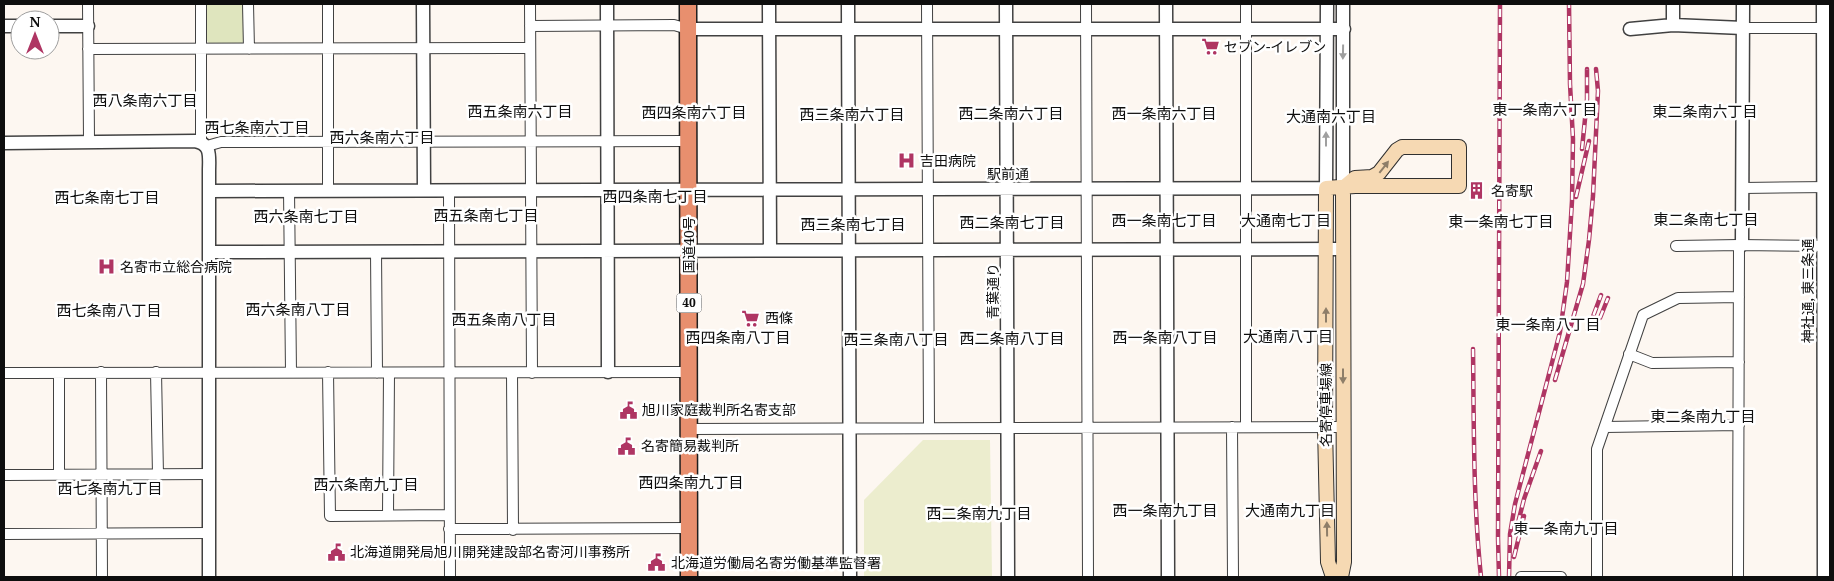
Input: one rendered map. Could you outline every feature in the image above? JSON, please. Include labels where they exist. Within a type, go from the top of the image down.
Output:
[{"type":"highway","name":"国道40号","points":[[688,4],[689,577]]},
{"type":"main road","points":[[1326,188],[1343,188],[1355,186],[1459,186],[1459,147],[1402,147],[1397,150],[1379,173],[1372,177],[1355,178],[1343,188]]},
{"type":"main road","name":"名寄停車場線","points":[[1326,188],[1328,562],[1333,577]]},
{"type":"main road","name":"名寄停車場線","points":[[1341,577],[1344,562],[1343,188]]},
{"type":"street","points":[[88,4],[89,141]]},
{"type":"street","points":[[201,4],[204,144],[209,152],[209,577]]},
{"type":"street","points":[[248,4],[249,49]]},
{"type":"street","points":[[328,4],[328,190]]},
{"type":"street","points":[[422,4],[424,190]]},
{"type":"street","points":[[530,4],[532,373]]},
{"type":"street","points":[[607,4],[608,372]]},
{"type":"street","points":[[769,4],[770,250]]},
{"type":"street","points":[[848,4],[850,577]]},
{"type":"street","points":[[928,4],[929,428]]},
{"type":"street","name":"青葉通り","points":[[1006,4],[1008,577]]},
{"type":"street","points":[[1086,4],[1088,577]]},
{"type":"street","points":[[1166,4],[1168,577]]},
{"type":"street","points":[[1246,4],[1246,427]]},
{"type":"street","points":[[1326,188],[1327,4]]},
{"type":"street","points":[[1343,4],[1343,188]]},
{"type":"street","points":[[1673,4],[1673,25]]},
{"type":"street","points":[[1738,577],[1739,298],[1743,188],[1743,4]]},
{"type":"street","name":"神社通, 東三条通","points":[[1823,4],[1826,28],[1827,246],[1827,464],[1824,577]]},
{"type":"street","points":[[530,26],[674,25],[688,29],[1344,29]]},
{"type":"street","points":[[1630,28],[1673,25],[1743,28],[1826,28]]},
{"type":"street","points":[[60,26],[88,26]]},
{"type":"street","points":[[88,50],[423,50],[530,48]]},
{"type":"street","points":[[4,143],[89,141],[204,144],[221,142],[328,141],[688,141]]},
{"type":"street","points":[[1743,188],[1826,187]]},
{"type":"street","name":"駅前通","points":[[209,191],[1326,188]]},
{"type":"street","points":[[289,190],[291,372]]},
{"type":"street","points":[[448,190],[450,577]]},
{"type":"street","points":[[1676,246],[1827,246]]},
{"type":"street","points":[[210,252],[1343,249]]},
{"type":"street","points":[[376,251],[377,373]]},
{"type":"street","points":[[1597,577],[1597,449],[1643,315],[1678,298],[1739,298]]},
{"type":"street","points":[[1629,354],[1652,363],[1739,362]]},
{"type":"street","points":[[101,372],[102,577]]},
{"type":"street","points":[[156,372],[158,475]]},
{"type":"street","points":[[328,372],[330,516],[449,515]]},
{"type":"street","points":[[4,373],[688,372]]},
{"type":"street","points":[[59,373],[59,474]]},
{"type":"street","points":[[388,373],[388,515]]},
{"type":"street","points":[[512,373],[512,530]]},
{"type":"street","points":[[1605,427],[1739,425]]},
{"type":"street","points":[[1232,427],[1233,577]]},
{"type":"street","points":[[689,429],[1344,427]]},
{"type":"street","points":[[4,474],[210,474]]},
{"type":"street","points":[[449,529],[689,528]]},
{"type":"street","points":[[4,534],[210,533]]},
{"type":"street","points":[[1521,576],[1561,577]]},
{"type":"green space","points":[[205,4],[245,4],[245,40],[242,43],[209,43],[206,40]]},
{"type":"green space","points":[[923,440],[990,440],[992,576],[864,576],[864,500]]},
{"type":"railway","points":[[1499,577],[1500,4]]},
{"type":"railway","points":[[1509,577],[1510,534],[1515,504],[1560,332],[1567,282],[1572,201],[1573,139],[1569,4]]},
{"type":"railway","points":[[1582,149],[1587,99],[1587,69]]},
{"type":"railway","points":[[1555,380],[1583,284],[1589,240],[1598,91],[1596,69]]},
{"type":"railway","points":[[1576,197],[1589,141]]},
{"type":"railway","points":[[1588,330],[1601,295]]},
{"type":"railway","points":[[1600,318],[1608,298]]},
{"type":"railway","points":[[1473,349],[1475,492],[1481,577]]},
{"type":"railway","points":[[1518,523],[1524,499],[1541,451]]},
{"type":"railway","points":[[1514,557],[1524,516]]},
{"type":"place","name":"セブン-イレブン","points":[[1210,47]]},
{"type":"place","name":"吉田病院","points":[[906,161]]},
{"type":"place","name":"名寄駅","points":[[1477,191]]},
{"type":"place","name":"名寄市立総合病院","points":[[106,267]]},
{"type":"place","name":"西條","points":[[751,318]]},
{"type":"place","name":"旭川家庭裁判所名寄支部","points":[[628,410]]},
{"type":"place","name":"名寄簡易裁判所","points":[[627,446]]},
{"type":"place","name":"北海道開発局旭川開発建設部名寄河川事務所","points":[[336,552]]},
{"type":"place","name":"北海道労働局名寄労働基準監督署","points":[[657,563]]},
{"type":"district","name":"西八条南六丁目","points":[[145,101]]},
{"type":"district","name":"東一条南六丁目","points":[[1545,110]]},
{"type":"district","name":"西五条南六丁目","points":[[520,112]]},
{"type":"district","name":"東二条南六丁目","points":[[1705,112]]},
{"type":"district","name":"西四条南六丁目","points":[[694,113]]},
{"type":"district","name":"西二条南六丁目","points":[[1011,114]]},
{"type":"district","name":"西一条南六丁目","points":[[1164,114]]},
{"type":"district","name":"西三条南六丁目","points":[[852,115]]},
{"type":"district","name":"大通南六丁目","points":[[1331,117]]},
{"type":"district","name":"西七条南六丁目","points":[[257,128]]},
{"type":"district","name":"西六条南六丁目","points":[[382,138]]},
{"type":"district","name":"西四条南七丁目","points":[[655,197]]},
{"type":"district","name":"西七条南七丁目","points":[[107,198]]},
{"type":"district","name":"西五条南七丁目","points":[[486,216]]},
{"type":"district","name":"西六条南七丁目","points":[[306,217]]},
{"type":"district","name":"東二条南七丁目","points":[[1706,220]]},
{"type":"district","name":"西一条南七丁目","points":[[1164,221]]},
{"type":"district","name":"大通南七丁目","points":[[1286,221]]},
{"type":"district","name":"東一条南七丁目","points":[[1501,222]]},
{"type":"district","name":"西二条南七丁目","points":[[1012,223]]},
{"type":"district","name":"西三条南七丁目","points":[[853,225]]},
{"type":"district","name":"西六条南八丁目","points":[[298,310]]},
{"type":"district","name":"西七条南八丁目","points":[[109,311]]},
{"type":"district","name":"西五条南八丁目","points":[[504,320]]},
{"type":"district","name":"東一条南八丁目","points":[[1548,325]]},
{"type":"district","name":"大通南八丁目","points":[[1288,337]]},
{"type":"district","name":"西四条南八丁目","points":[[738,338]]},
{"type":"district","name":"西一条南八丁目","points":[[1165,338]]},
{"type":"district","name":"西二条南八丁目","points":[[1012,339]]},
{"type":"district","name":"西三条南八丁目","points":[[896,340]]},
{"type":"district","name":"東二条南九丁目","points":[[1703,417]]},
{"type":"district","name":"西四条南九丁目","points":[[691,483]]},
{"type":"district","name":"西六条南九丁目","points":[[366,485]]},
{"type":"district","name":"西七条南九丁目","points":[[110,489]]},
{"type":"district","name":"西一条南九丁目","points":[[1165,511]]},
{"type":"district","name":"大通南九丁目","points":[[1290,511]]},
{"type":"district","name":"西二条南九丁目","points":[[979,514]]},
{"type":"district","name":"東一条南九丁目","points":[[1566,529]]}]
